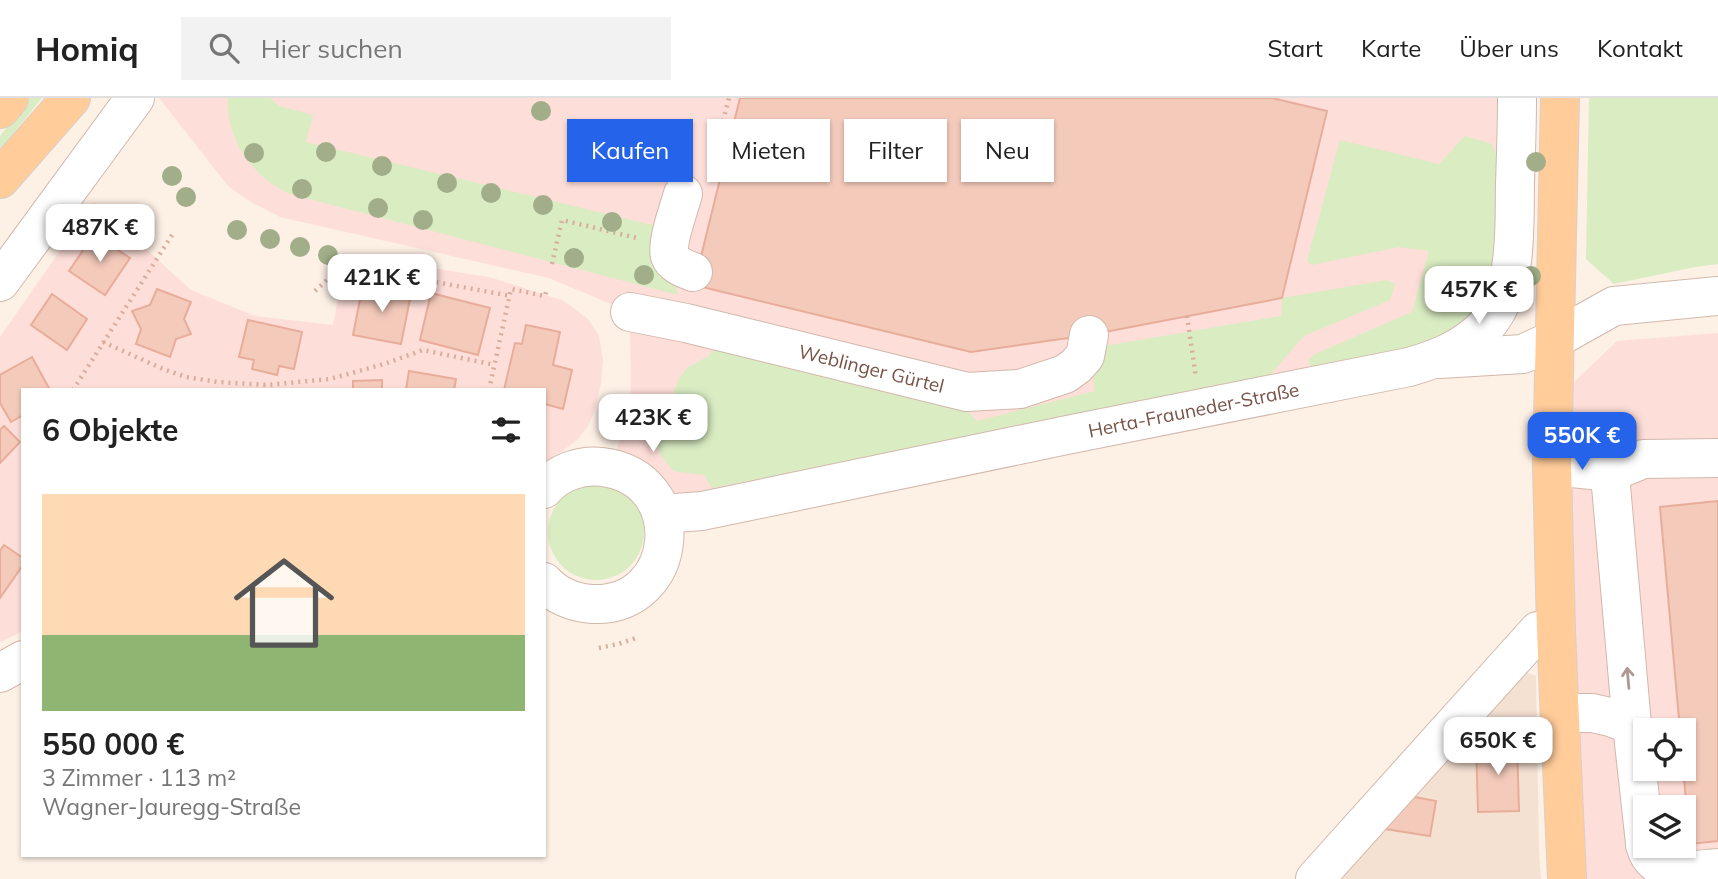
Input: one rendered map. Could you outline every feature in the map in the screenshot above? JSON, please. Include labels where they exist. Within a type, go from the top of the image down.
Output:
[{"type":"main road","points":[[0,109],[9,98]]},
{"type":"main road","points":[[1560,98],[1552,466],[1567,879]]},
{"type":"main road","points":[[0,179],[64,107]]},
{"type":"main road","points":[[0,192],[64,107]]},
{"type":"street","points":[[0,282],[135,98]]},
{"type":"street","name":"Herta-Frauneder-Straße","points":[[662,514],[702,511],[1438,359],[1464,344],[1485,326],[1504,293],[1514,244],[1517,98]]},
{"type":"street","points":[[683,194],[673,230],[670,255],[674,262],[693,272]]},
{"type":"street","points":[[1438,359],[1523,354],[1555,340],[1614,306],[1718,296]]},
{"type":"street","name":"Weblinger Gürtel","points":[[631,312],[967,392],[1020,389],[1065,374],[1085,356],[1089,335]]},
{"type":"street","points":[[1552,466],[1612,479],[1643,459],[1718,458]]},
{"type":"street","points":[[546,486],[568,471],[592,465],[615,468],[636,478],[652,494],[662,514],[665,534],[662,555],[654,573],[640,589],[622,599],[603,604],[583,604],[564,597],[546,584]]},
{"type":"street","points":[[1612,479],[1640,795]]},
{"type":"street","points":[[1314,879],[1538,631],[1556,631]]},
{"type":"street","points":[[0,673],[21,661]]},
{"type":"street","points":[[1560,713],[1592,713],[1632,725]]},
{"type":"street","points":[[1651,858],[1666,870],[1718,868]]},
{"type":"path","points":[[552,264],[562,220],[642,239]]},
{"type":"path","points":[[75,388],[174,232]]},
{"type":"path","points":[[315,291],[342,265],[510,296]]},
{"type":"path","points":[[489,388],[511,289],[545,296],[546,292]]},
{"type":"path","points":[[1187,316],[1196,382]]},
{"type":"path","points":[[103,342],[186,377],[267,385],[330,379],[423,350],[495,365]]},
{"type":"path","points":[[599,648],[639,637]]},
{"type":"shaded area","points":[[159,98],[1517,98],[1514,244],[1464,344],[662,514],[617,449],[631,398],[630,312],[549,278],[280,217],[229,187]]},
{"type":"shaded area","points":[[94,202],[191,290],[255,316],[333,325],[346,255],[489,277],[564,301],[588,319],[599,336],[603,360],[601,384],[588,426],[578,439],[546,463],[546,388],[21,388],[21,632],[0,642],[0,337]]},
{"type":"shaded area","points":[[1718,333],[1718,879],[1580,879],[1564,552],[1572,384],[1617,341]]},
{"type":"shaded area","points":[[1517,669],[1536,676],[1541,879],[1333,879]]},
{"type":"green space","points":[[30,98],[42,98],[0,150],[0,136]]},
{"type":"green space","points":[[228,98],[270,98],[279,106],[313,115],[306,142],[661,227],[678,295],[290,194],[264,178],[244,155],[232,128]]},
{"type":"green space","points":[[1589,98],[1718,98],[1718,264],[1614,284],[1586,259]]},
{"type":"green space","points":[[1465,136],[1492,144],[1503,172],[1497,259],[1474,310],[1447,335],[1411,352],[1311,372],[1309,360],[1315,354],[1412,312],[1429,251],[1399,247],[1312,265],[1307,261],[1340,140],[1439,164]]},
{"type":"green space","points":[[1387,280],[1395,284],[1390,300],[1304,336],[1264,382],[712,488],[704,475],[673,471],[660,454],[656,440],[679,378],[688,367],[709,356],[715,347],[964,408],[977,421],[1095,391],[1092,371],[1104,346],[1281,316],[1282,298]]},
{"type":"green space","points":[[596,484],[614,488],[630,498],[640,514],[644,532],[640,550],[630,566],[614,576],[596,580],[578,576],[562,566],[552,550],[548,532],[552,514],[562,498],[578,488]]},
{"type":"building","points":[[740,98],[1272,98],[1327,111],[1282,298],[1089,335],[971,352],[694,285],[719,182],[830,182],[830,119],[735,119]]},
{"type":"building","points":[[94,234],[130,258],[105,295],[69,271]]},
{"type":"building","points":[[363,284],[411,294],[401,344],[353,335]]},
{"type":"building","points":[[157,289],[191,302],[184,319],[191,334],[176,339],[170,357],[136,344],[141,329],[132,311],[150,305]]},
{"type":"building","points":[[431,293],[490,308],[478,355],[420,340]]},
{"type":"building","points":[[52,294],[87,319],[67,350],[31,325]]},
{"type":"building","points":[[248,320],[302,332],[294,369],[279,366],[277,375],[252,369],[254,360],[239,357]]},
{"type":"building","points":[[526,325],[560,332],[553,365],[572,370],[563,409],[546,404],[546,388],[504,388],[515,343],[522,344]]},
{"type":"building","points":[[32,357],[49,388],[21,388],[21,416],[11,422],[0,403],[0,375]]},
{"type":"building","points":[[409,371],[456,379],[454,388],[406,388]]},
{"type":"building","points":[[382,380],[382,388],[353,388],[353,381]]},
{"type":"building","points":[[4,426],[20,442],[0,463],[0,430]]},
{"type":"building","points":[[1718,501],[1718,841],[1696,843],[1696,795],[1685,795],[1684,781],[1696,781],[1696,718],[1679,718],[1660,507]]},
{"type":"building","points":[[4,545],[21,557],[21,568],[0,598],[0,551]]},
{"type":"building","points":[[1517,743],[1519,811],[1478,812],[1476,744]]},
{"type":"building","points":[[1404,795],[1436,801],[1430,836],[1385,829]]}]
